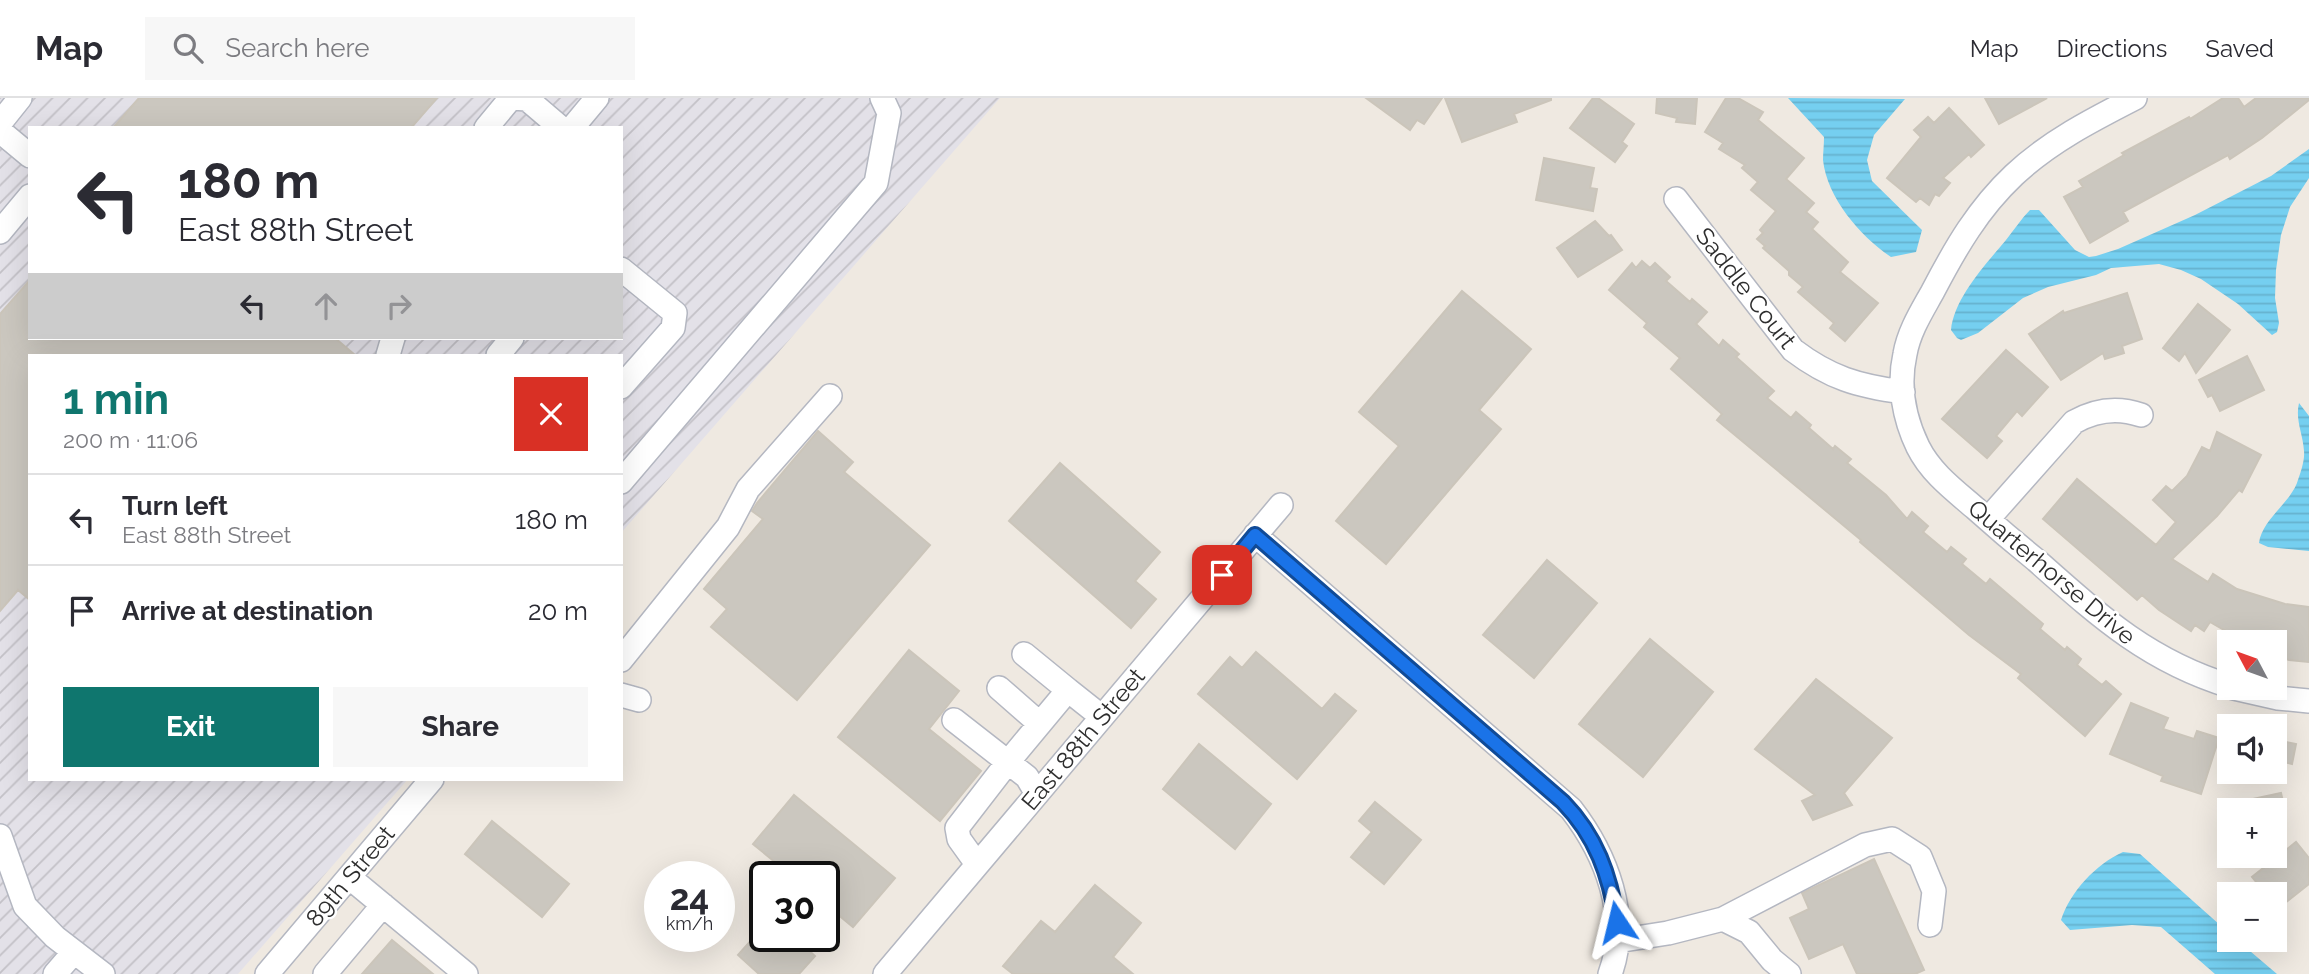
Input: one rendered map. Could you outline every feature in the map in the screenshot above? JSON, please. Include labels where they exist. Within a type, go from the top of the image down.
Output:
[{"type":"street","points":[[0,123],[20,98]]},
{"type":"street","points":[[488,126],[511,98],[527,99],[559,126]]},
{"type":"street","points":[[574,126],[597,98]]},
{"type":"street","points":[[623,480],[876,183],[889,113],[883,98]]},
{"type":"street","name":"Quarterhorse Drive","points":[[2135,98],[2102,105],[2050,145],[1987,202],[1965,233],[1915,322],[1905,353],[1903,392],[1907,421],[1919,448],[1936,472],[2120,632],[2180,668],[2217,682]]},
{"type":"street","points":[[0,131],[28,154]]},
{"type":"street","points":[[0,232],[28,198]]},
{"type":"street","name":"Saddle Court","points":[[1676,199],[1793,350],[1816,368],[1838,377],[1868,388],[1903,392]]},
{"type":"street","points":[[623,271],[675,313],[673,328],[623,385]]},
{"type":"street","points":[[499,354],[510,340]]},
{"type":"street","points":[[623,658],[729,527],[748,489],[830,396]]},
{"type":"street","points":[[1987,519],[2074,422],[2109,410],[2123,410],[2141,415]]},
{"type":"street","name":"East 88th Street","points":[[885,974],[1281,505]]},
{"type":"street","points":[[1255,535],[1571,809],[1592,840],[1608,875],[1617,922],[1617,941],[1610,974]]},
{"type":"street","points":[[1024,654],[1102,717]]},
{"type":"street","points":[[999,688],[1039,723]]},
{"type":"street","points":[[977,864],[959,839],[957,828],[1007,762],[1068,690]]},
{"type":"street","name":"Quarterhorse Drive","points":[[2287,699],[2309,701]]},
{"type":"street","points":[[954,720],[1027,777],[1037,793]]},
{"type":"street","name":"89th Street","points":[[267,974],[430,781]]},
{"type":"street","points":[[0,836],[25,906],[55,937],[103,974]]},
{"type":"street","points":[[1617,941],[1668,933],[1723,919],[1865,845],[1892,839],[1920,857],[1934,891],[1930,925]]},
{"type":"street","points":[[349,877],[466,974]]},
{"type":"street","points":[[325,974],[383,905]]},
{"type":"street","points":[[1723,919],[1749,932],[1772,960],[1789,974]]},
{"type":"street","points":[[55,974],[74,952]]},
{"type":"shaded area","points":[[0,98],[1000,98],[623,531],[623,354],[28,354],[28,781],[406,781],[238,974],[0,974]]},
{"type":"water","points":[[1788,98],[1905,99],[1874,135],[1867,160],[1872,181],[1922,230],[1916,252],[1891,257],[1857,228],[1831,188],[1823,160],[1824,137]]},
{"type":"water","points":[[2309,149],[2309,178],[2290,207],[2281,235],[2275,298],[2279,323],[2277,332],[2272,335],[2238,304],[2201,279],[2159,264],[2111,268],[2096,275],[2048,287],[2023,298],[1978,333],[1961,340],[1951,330],[1953,318],[1964,294],[2030,210],[2039,210],[2075,250],[2089,257],[2096,256],[2195,215],[2271,176]]},
{"type":"water","points":[[2299,403],[2309,416],[2309,551],[2268,547],[2259,543],[2265,527],[2293,491],[2302,467],[2304,451]]},
{"type":"water","points":[[2123,852],[2140,854],[2217,922],[2217,952],[2251,952],[2277,974],[2215,974],[2161,927],[2132,925],[2070,930],[2061,920],[2071,899],[2094,871]]},
{"type":"building","points":[[139,98],[437,98],[413,126],[115,126]]},
{"type":"building","points":[[1366,98],[1442,98],[1424,124],[1417,120],[1410,130]]},
{"type":"building","points":[[1445,98],[1551,100],[1514,114],[1517,122],[1462,142]]},
{"type":"building","points":[[1593,98],[1598,98],[1634,124],[1622,142],[1627,146],[1615,162],[1570,128]]},
{"type":"building","points":[[1657,98],[1697,98],[1695,124],[1676,122],[1677,118],[1656,113]]},
{"type":"building","points":[[1726,98],[1738,98],[1763,112],[1758,120],[1804,158],[1786,179],[1814,203],[1806,212],[1818,222],[1812,229],[1848,262],[1840,272],[1878,303],[1845,341],[1830,328],[1834,323],[1798,292],[1803,287],[1757,239],[1763,233],[1760,230],[1776,211],[1751,190],[1758,182],[1742,168],[1745,165],[1719,149],[1723,143],[1705,132]]},
{"type":"building","points":[[1985,98],[2047,98],[1999,124]]},
{"type":"building","points":[[2223,98],[2238,98],[2244,107],[2256,98],[2309,100],[2262,138],[2230,159],[2228,155],[2123,212],[2128,221],[2090,243],[2064,197],[2083,187],[2079,181],[2124,155],[2122,153],[2189,117],[2190,119]]},
{"type":"building","points":[[1949,108],[1984,145],[1971,157],[1969,154],[1943,178],[1950,183],[1939,196],[1935,194],[1929,205],[1920,198],[1916,202],[1887,178],[1921,137],[1914,130],[1928,117],[1934,123]]},
{"type":"building","points":[[1544,158],[1594,168],[1590,188],[1597,189],[1593,211],[1536,200]]},
{"type":"building","points":[[1595,221],[1611,235],[1622,250],[1578,277],[1557,248]]},
{"type":"building","points":[[1642,261],[1650,268],[1655,263],[1670,277],[1666,281],[1690,302],[1692,299],[1707,312],[1696,324],[1719,346],[1723,340],[1739,354],[1736,357],[1774,391],[1767,398],[1791,418],[1796,412],[1811,425],[1809,428],[1833,449],[1835,446],[1851,459],[1847,463],[1886,495],[1907,519],[1912,512],[1928,526],[1923,532],[1947,552],[1951,547],[1966,559],[1962,564],[1986,584],[1990,579],[2043,624],[2040,629],[2065,650],[2067,647],[2081,659],[2077,665],[2102,685],[2106,681],[2121,694],[2085,736],[2018,678],[2021,674],[1969,635],[1860,542],[1861,540],[1717,420],[1722,414],[1671,369],[1680,358],[1644,327],[1647,323],[1609,290],[1632,263],[1636,268]]},
{"type":"building","points":[[28,282],[28,340],[337,340],[354,354],[28,354],[28,598],[18,590],[0,611],[0,314]]},
{"type":"building","points":[[1462,291],[1531,349],[1479,410],[1501,429],[1386,564],[1336,521],[1399,446],[1359,412]]},
{"type":"building","points":[[2127,293],[2142,339],[2122,346],[2124,353],[2105,359],[2103,353],[2061,380],[2029,334],[2063,311],[2064,313]]},
{"type":"building","points":[[2198,304],[2230,330],[2196,373],[2185,353],[2179,361],[2163,348]]},
{"type":"building","points":[[2006,350],[2048,387],[2022,416],[2017,411],[1996,436],[2002,441],[1987,458],[1942,419]]},
{"type":"building","points":[[2247,356],[2264,390],[2220,411],[2212,395],[2208,397],[2199,380]]},
{"type":"building","points":[[818,431],[853,462],[844,472],[930,545],[797,700],[711,627],[727,609],[704,589],[763,519],[752,511],[757,503]]},
{"type":"building","points":[[2217,432],[2261,455],[2242,492],[2239,490],[2217,516],[2172,559],[2208,582],[2213,574],[2237,589],[2285,604],[2309,607],[2309,662],[2287,659],[2287,630],[2224,630],[2210,622],[2204,631],[2195,625],[2191,631],[2142,595],[2137,600],[2043,519],[2077,479],[2156,545],[2176,522],[2153,500],[2166,486],[2172,491],[2187,476],[2202,447],[2210,451]]},
{"type":"building","points":[[1060,463],[1160,552],[1135,581],[1156,599],[1131,628],[1009,521]]},
{"type":"building","points":[[1547,560],[1597,603],[1534,678],[1483,635]]},
{"type":"building","points":[[1650,639],[1713,692],[1643,777],[1579,724]]},
{"type":"building","points":[[909,650],[959,691],[929,729],[981,771],[940,821],[838,737]]},
{"type":"building","points":[[1256,652],[1322,709],[1335,694],[1356,711],[1297,779],[1198,694],[1230,657],[1242,668]]},
{"type":"building","points":[[1816,679],[1892,738],[1844,793],[1852,805],[1813,820],[1802,801],[1815,795],[1755,749]]},
{"type":"building","points":[[2131,703],[2168,718],[2163,729],[2194,739],[2197,731],[2217,737],[2201,794],[2161,781],[2163,776],[2110,754]]},
{"type":"building","points":[[2287,742],[2296,744],[2292,764],[2287,763]]},
{"type":"building","points":[[1199,744],[1271,804],[1235,849],[1163,789]]},
{"type":"building","points":[[2281,793],[2282,798],[2258,798]]},
{"type":"building","points":[[794,795],[895,878],[853,927],[840,916],[840,861],[774,861],[753,844]]},
{"type":"building","points":[[1375,802],[1421,840],[1384,884],[1351,857],[1372,832],[1359,821]]},
{"type":"building","points":[[492,821],[569,884],[542,917],[465,854]]},
{"type":"building","points":[[2296,842],[2309,858],[2309,884],[2287,901],[2287,882],[2256,882],[2252,877],[2263,868],[2287,868],[2287,849]]},
{"type":"building","points":[[1874,859],[1924,970],[1915,974],[1857,974],[1843,944],[1809,959],[1790,918],[1809,909],[1802,893]]},
{"type":"building","points":[[1095,885],[1141,923],[1113,957],[1133,974],[1013,974],[1003,966],[1041,921],[1055,932]]},
{"type":"building","points":[[392,940],[433,974],[362,974]]},
{"type":"building","points":[[749,943],[749,952],[811,952],[815,956],[799,974],[759,974],[738,955]]},
{"type":"route","points":[[1222,575],[1255,535],[1571,809],[1588,832],[1601,857],[1608,875],[1617,922]]}]
